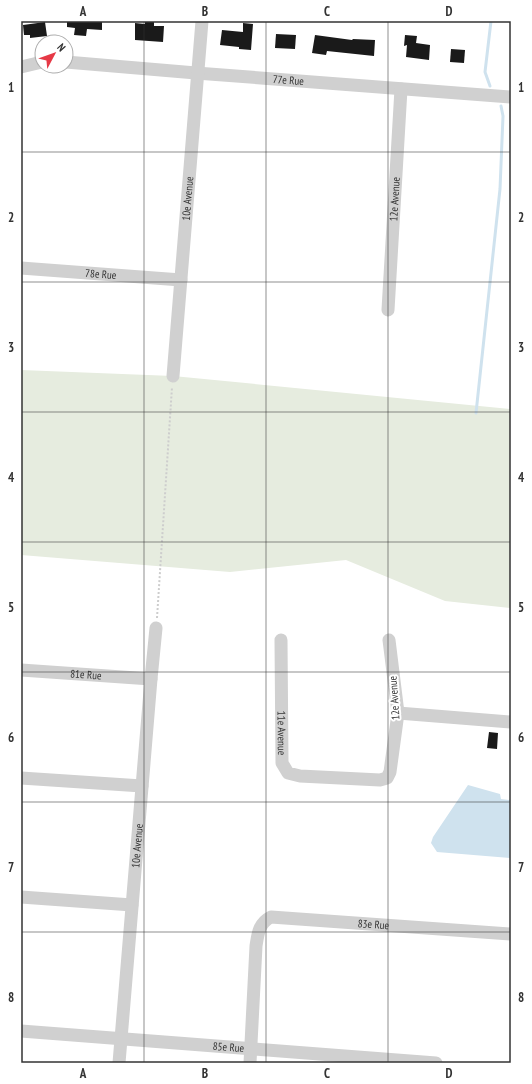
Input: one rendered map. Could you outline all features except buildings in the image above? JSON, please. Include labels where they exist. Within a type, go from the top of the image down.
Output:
[{"type":"street","name":"10e Avenue","points":[[173,376],[196,73],[202,21]]},
{"type":"street","name":"77e Rue","points":[[74,63],[511,97]]},
{"type":"street","points":[[21,67],[34,64]]},
{"type":"street","name":"12e Avenue","points":[[388,310],[401,89]]},
{"type":"street","name":"78e Rue","points":[[21,268],[180,280]]},
{"type":"street","name":"10e Avenue","points":[[119,1063],[156,628]]},
{"type":"street","name":"11e Avenue","points":[[281,640],[282,763],[288,772],[300,776],[380,780],[387,778]]},
{"type":"street","name":"12e Avenue","points":[[387,778],[390,772],[398,713],[389,640]]},
{"type":"street","name":"81e Rue","points":[[21,670],[151,679]]},
{"type":"street","points":[[398,713],[511,722]]},
{"type":"street","points":[[21,778],[142,786]]},
{"type":"street","points":[[21,896],[132,905]]},
{"type":"street","name":"83e Rue","points":[[250,1049],[258,932],[261,924],[271,917],[511,934]]},
{"type":"street","name":"85e Rue","points":[[21,1032],[121,1038],[436,1063]]},
{"type":"street","points":[[250,1049],[250,1063]]},
{"type":"path","points":[[156,628],[173,376]]},
{"type":"shaded area","points":[[21,370],[173,376],[511,409],[511,608],[445,601],[346,560],[230,572],[21,555]]},
{"type":"water","points":[[468,785],[500,794],[501,799],[509,800],[511,797],[511,858],[437,852],[431,843],[433,837]]},
{"type":"waterway","points":[[490,86],[485,72],[491,21]]},
{"type":"waterway","points":[[476,413],[500,189],[503,116],[501,106]]}]
